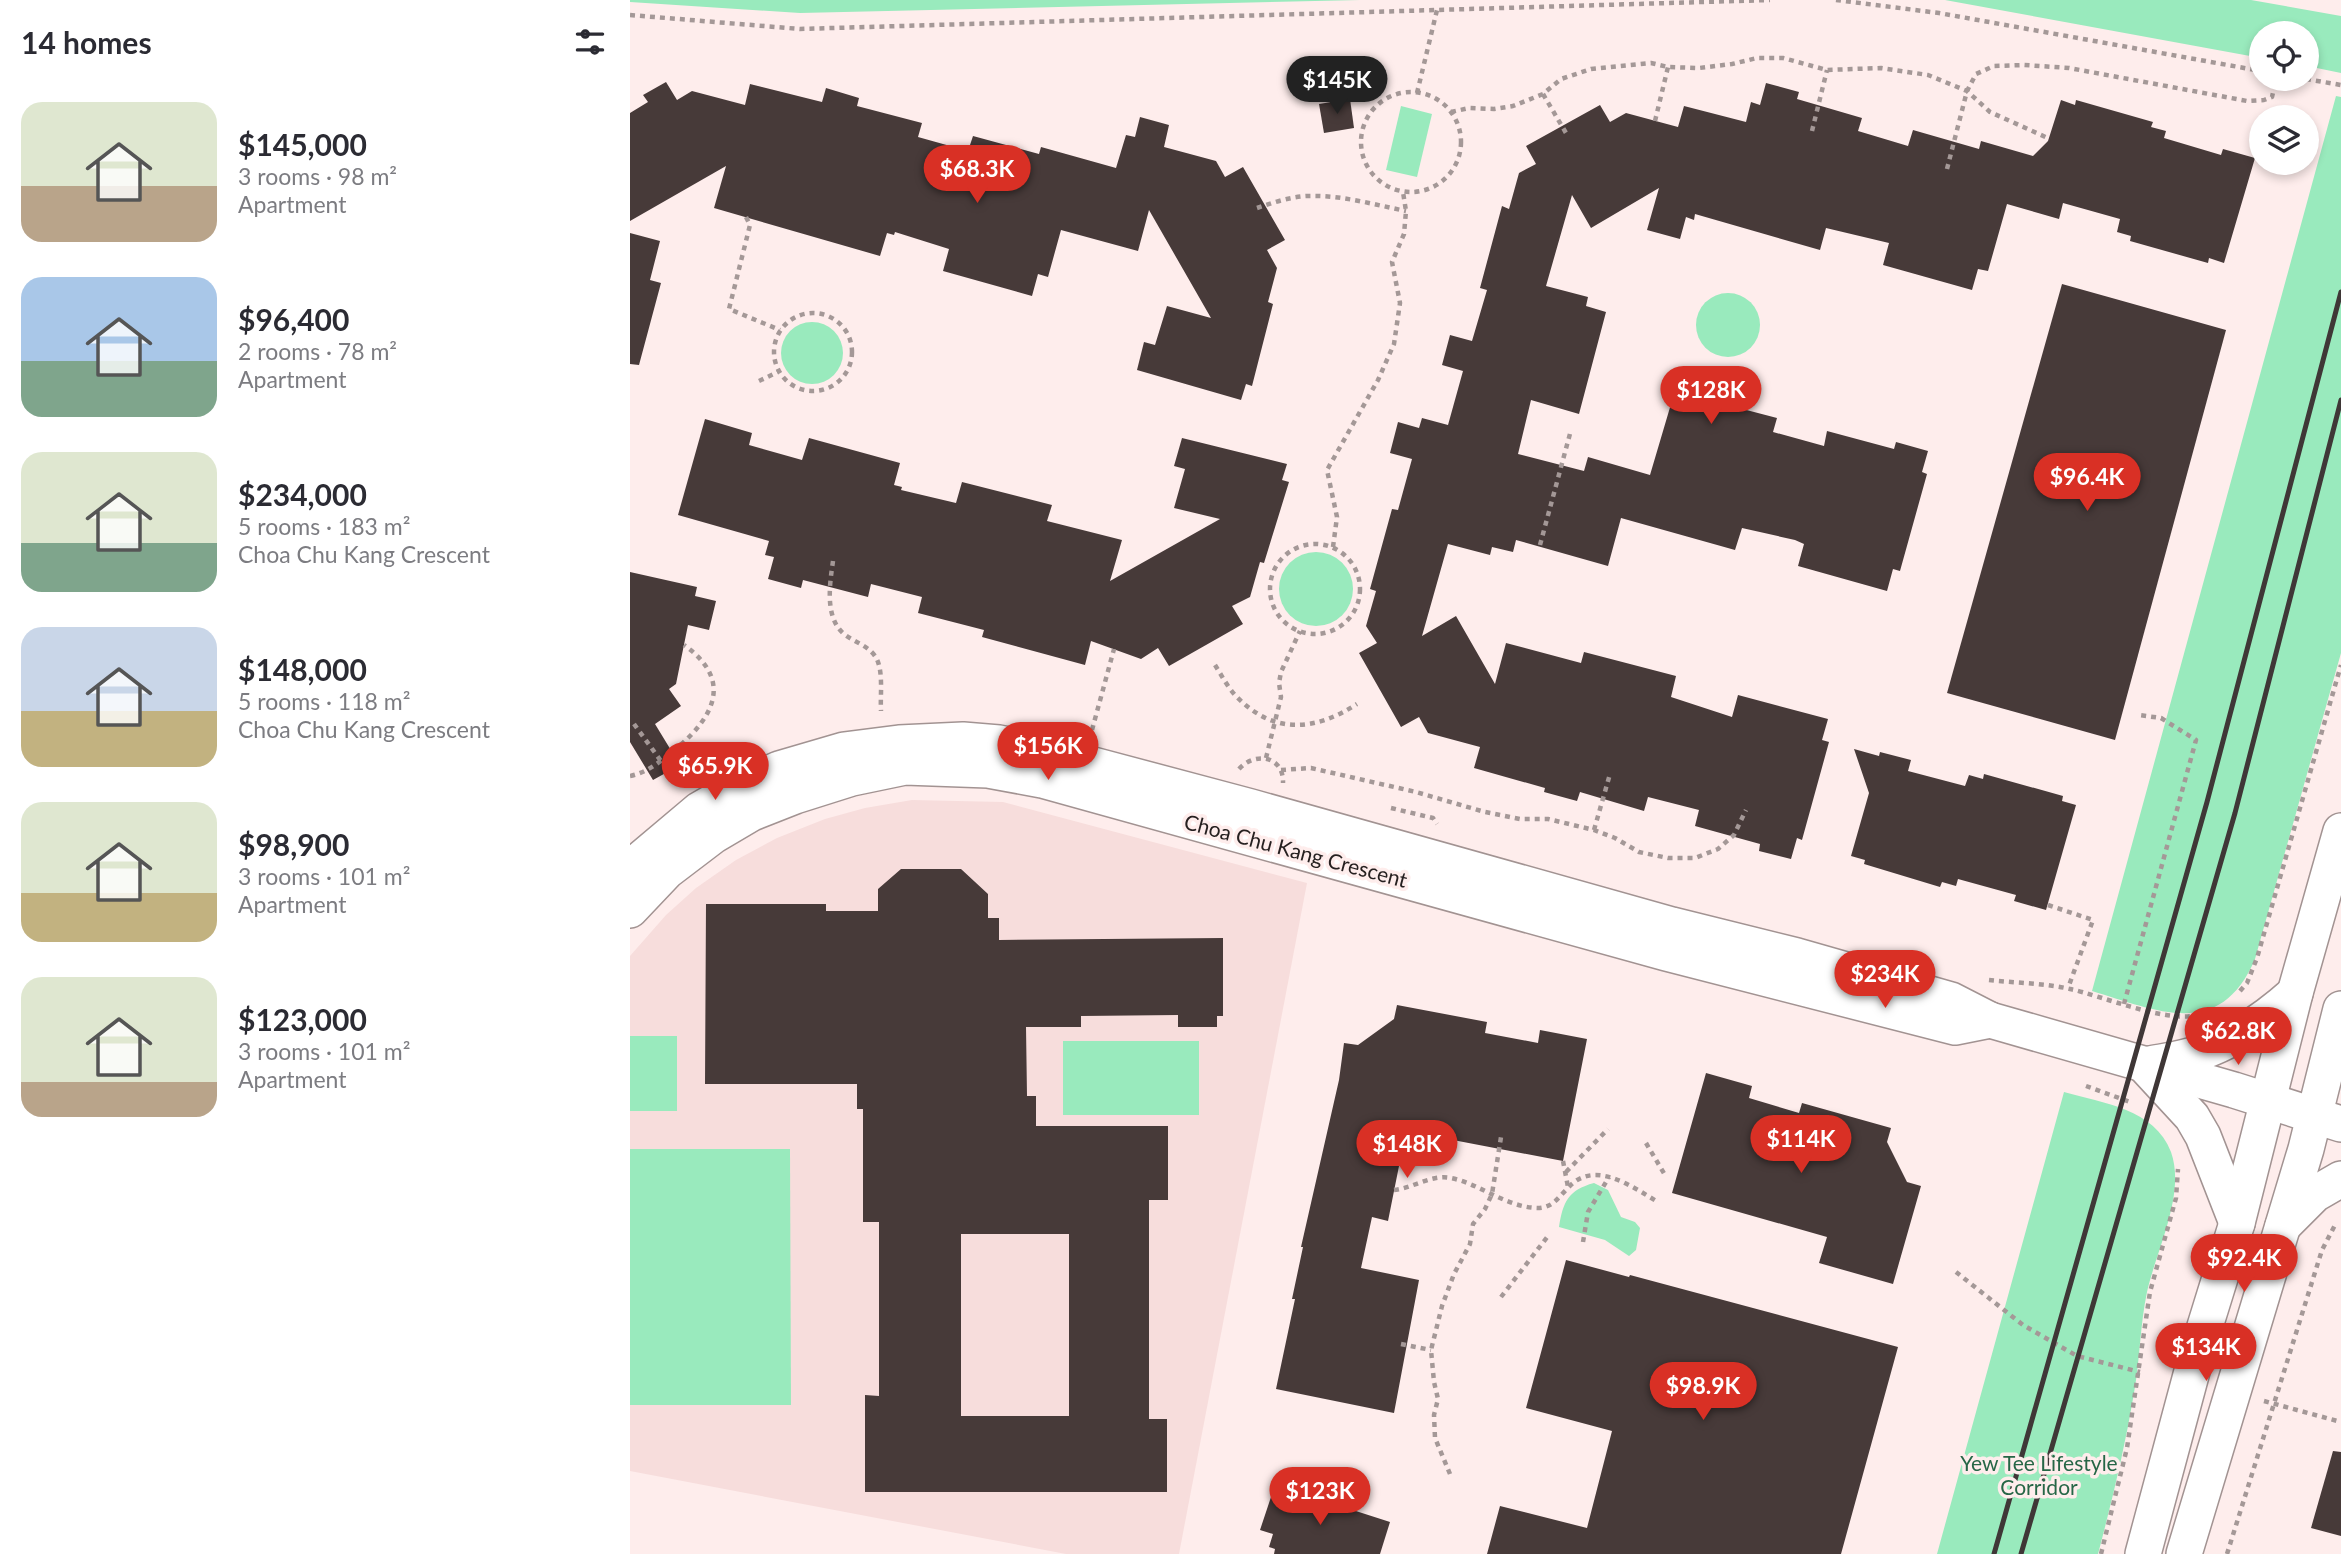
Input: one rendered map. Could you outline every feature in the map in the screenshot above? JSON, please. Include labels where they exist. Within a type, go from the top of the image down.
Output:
[{"type":"street","name":"Choa Chu Kang Crescent","points":[[630,868],[699,810],[779,769],[844,750],[900,743],[963,740],[999,743],[1251,807],[1672,925],[1797,956],[1951,1000],[1990,1020],[2328,1119]]},
{"type":"street","name":"Choa Chu Kang Crescent","points":[[630,911],[667,871],[713,836],[752,813],[795,796],[852,778],[905,767],[988,770],[1042,780],[1666,953],[1955,1027],[1990,1020]]},
{"type":"street","points":[[2143,1554],[2198,1349],[2237,1223],[2295,993],[2341,831]]},
{"type":"street","points":[[2144,1065],[2197,1054],[2235,1038],[2267,1018],[2295,993]]},
{"type":"street","points":[[2184,1554],[2281,1228],[2328,1119],[2341,1009]]},
{"type":"street","points":[[2144,1065],[2192,1116],[2203,1136],[2237,1223]]},
{"type":"street","points":[[2281,1228],[2315,1194],[2341,1179]]},
{"type":"path","points":[[630,15],[800,29],[1770,0]]},
{"type":"path","points":[[1836,0],[1939,13],[2249,69]]},
{"type":"path","points":[[1418,93],[1437,10]]},
{"type":"path","points":[[1451,112],[1469,108],[1494,109],[1513,106],[1543,94],[1561,79],[1591,69],[1651,63],[1668,67],[1699,68],[1757,58],[1783,58],[1827,70],[1902,70],[1937,77],[1967,92],[1990,112],[2050,139]]},
{"type":"path","points":[[1947,169],[1967,92],[1976,74],[1994,66],[2069,68],[2247,101],[2272,97],[2273,91]]},
{"type":"path","points":[[1655,121],[1668,67]]},
{"type":"path","points":[[1811,131],[1827,70]]},
{"type":"path","points":[[2319,81],[2341,85]]},
{"type":"path","points":[[1418,93],[1436,99],[1451,112],[1459,130],[1461,150],[1454,168],[1441,183],[1422,191],[1403,192],[1384,186],[1370,173],[1362,155],[1361,135],[1367,117],[1380,102],[1398,94],[1418,93]]},
{"type":"path","points":[[1543,94],[1566,133]]},
{"type":"path","points":[[1333,547],[1337,517],[1327,470],[1372,391],[1394,344],[1400,303],[1392,262],[1404,234],[1406,211],[1403,192]]},
{"type":"path","points":[[1256,208],[1283,199],[1314,195],[1406,211]]},
{"type":"path","points":[[746,217],[750,225],[729,309],[780,330]]},
{"type":"path","points":[[819,313],[839,323],[850,341],[852,360],[843,377],[828,388],[810,391],[792,386],[778,372],[773,351],[780,330],[797,316],[819,313]]},
{"type":"path","points":[[760,381],[778,372]]},
{"type":"path","points":[[1540,545],[1571,430]]},
{"type":"path","points":[[1315,543],[1333,547],[1346,555],[1356,568],[1361,583],[1360,598],[1354,612],[1344,624],[1315,634],[1300,631],[1284,622],[1274,608],[1269,590],[1273,572],[1282,557],[1298,547],[1315,543]]},
{"type":"path","points":[[833,561],[828,592],[833,614],[842,633],[860,643],[876,658],[880,678],[881,718]]},
{"type":"path","points":[[1266,758],[1281,697],[1281,673],[1300,631]]},
{"type":"path","points":[[630,776],[643,773],[686,740],[705,718],[714,699],[713,680],[701,657],[684,645]]},
{"type":"path","points":[[1090,737],[1114,649]]},
{"type":"path","points":[[1215,665],[1236,696],[1258,716],[1276,723],[1311,725],[1339,716],[1357,704]]},
{"type":"path","points":[[2236,996],[2247,983],[2257,958],[2341,665]]},
{"type":"path","points":[[2124,1004],[2196,740],[2161,718],[2139,715]]},
{"type":"path","points":[[634,724],[661,761]]},
{"type":"path","points":[[1236,776],[1247,761],[1256,757],[1266,758],[1275,762],[1281,770],[1284,779],[1282,789]]},
{"type":"path","points":[[1281,770],[1311,768],[1416,792],[1485,812],[1520,819],[1548,819],[1594,830],[1639,852],[1668,858],[1695,858],[1718,849],[1734,835],[1746,810]]},
{"type":"path","points":[[1594,830],[1610,774]]},
{"type":"path","points":[[2048,905],[2092,920],[2068,988]]},
{"type":"path","points":[[2077,1082],[2133,1103]]},
{"type":"path","points":[[1566,1172],[1608,1129]]},
{"type":"path","points":[[1450,1474],[1435,1438],[1434,1415],[1438,1399],[1431,1350],[1442,1306],[1454,1274],[1470,1244],[1473,1224],[1485,1209],[1492,1194],[1501,1137]]},
{"type":"path","points":[[1646,1143],[1665,1175]]},
{"type":"path","points":[[2101,1554],[2127,1448],[2150,1292],[2176,1198],[2177,1159]]},
{"type":"path","points":[[1563,1161],[1568,1187]]},
{"type":"path","points":[[1394,1190],[1408,1189],[1437,1177],[1451,1178],[1523,1207],[1541,1208],[1557,1202],[1568,1187],[1584,1176],[1597,1174],[1609,1177],[1658,1202]]},
{"type":"path","points":[[1583,1242],[1588,1212],[1609,1177]]},
{"type":"path","points":[[2227,1554],[2322,1250],[2341,1219]]},
{"type":"path","points":[[1501,1297],[1548,1236]]},
{"type":"path","points":[[1956,1272],[2023,1325],[2077,1356],[2140,1372]]},
{"type":"path","points":[[1402,1344],[1431,1350]]},
{"type":"path","points":[[2283,1406],[2341,1422]]},
{"type":"shaded area","points":[[912,800],[1003,802],[1307,883],[1179,1554],[1066,1554],[630,1471],[630,956],[666,915],[696,888],[736,860],[777,838],[825,819],[865,808]]},
{"type":"green space","points":[[630,0],[1360,0],[800,13]]},
{"type":"green space","points":[[1945,0],[2251,0],[2341,16],[2341,73],[2319,68],[2319,21],[2249,21],[2249,56]]},
{"type":"green space","points":[[2336,96],[2341,97],[2341,653],[2255,959],[2241,985],[2224,1001],[2205,1010],[2185,1013],[2163,1011],[2092,991],[2314,175],[2319,175],[2319,158]]},
{"type":"green space","points":[[1401,106],[1432,114],[1417,177],[1386,170]]},
{"type":"green space","points":[[1728,293],[1740,295],[1751,302],[1758,313],[1758,337],[1751,348],[1740,355],[1728,357],[1716,355],[1705,348],[1698,337],[1696,325],[1698,313],[1705,302],[1716,295]]},
{"type":"green space","points":[[806,322],[818,322],[834,331],[841,341],[841,365],[834,375],[818,384],[806,384],[795,379],[786,370],[781,359],[781,347],[786,336],[795,327]]},
{"type":"green space","points":[[1316,552],[1337,558],[1347,568],[1353,589],[1347,610],[1337,620],[1316,626],[1295,620],[1285,610],[1279,589],[1285,568],[1295,558]]},
{"type":"green space","points":[[630,1036],[677,1036],[677,1111],[630,1111]]},
{"type":"green space","points":[[1063,1041],[1199,1041],[1199,1115],[1063,1115]]},
{"type":"green space","name":"Yew Tee Lifestyle Corridor","points":[[2064,1092],[2111,1104],[2140,1117],[2153,1126],[2163,1138],[2171,1152],[2175,1168],[2172,1204],[2147,1292],[2136,1381],[2118,1474],[2098,1554],[1937,1554]]},
{"type":"green space","points":[[630,1149],[790,1149],[791,1405],[630,1405]]},
{"type":"green space","points":[[1594,1183],[1608,1190],[1621,1217],[1635,1222],[1640,1228],[1636,1250],[1629,1256],[1605,1240],[1559,1227],[1568,1198],[1578,1189]]},
{"type":"building","points":[[666,82],[677,100],[692,91],[745,105],[750,84],[822,102],[826,88],[859,98],[857,106],[922,123],[918,137],[968,151],[973,136],[1039,154],[1041,147],[1116,168],[1126,135],[1135,137],[1140,117],[1169,125],[1164,147],[1216,161],[1225,177],[1243,167],[1285,240],[1267,250],[1277,268],[1268,302],[1273,304],[1252,386],[1246,384],[1241,400],[1137,370],[1144,342],[1155,345],[1167,306],[1211,318],[1149,210],[1138,251],[1061,230],[1048,277],[1038,274],[1032,296],[943,271],[949,249],[895,232],[894,235],[887,233],[880,256],[714,208],[726,166],[630,221],[630,113],[648,102],[643,95]]},
{"type":"building","points":[[1766,83],[1799,92],[1797,99],[1862,118],[1858,131],[1908,146],[1913,130],[1979,149],[1981,141],[2033,156],[2048,141],[2061,100],[2075,105],[2076,100],[2153,122],[2151,127],[2166,131],[2164,138],[2221,155],[2223,149],[2249,156],[2250,175],[2224,263],[2209,258],[2208,263],[2130,241],[2131,236],[2117,232],[2120,219],[2063,203],[2059,219],[2007,204],[1988,271],[1978,269],[1972,290],[1883,265],[1889,243],[1826,228],[1820,250],[1695,214],[1694,220],[1686,217],[1680,239],[1647,230],[1659,188],[1591,228],[1572,195],[1546,286],[1588,297],[1586,306],[1606,312],[1579,414],[1531,400],[1518,454],[1584,471],[1588,457],[1650,475],[1671,404],[1675,405],[1681,383],[1715,392],[1712,401],[1777,418],[1773,432],[1824,446],[1827,431],[1894,449],[1896,442],[1928,451],[1922,472],[1927,474],[1900,571],[1893,569],[1887,591],[1798,566],[1804,544],[1795,540],[1742,528],[1735,550],[1621,518],[1608,566],[1516,540],[1513,552],[1492,547],[1490,555],[1448,544],[1422,636],[1456,616],[1495,684],[1506,643],[1581,663],[1584,652],[1676,676],[1671,697],[1732,717],[1738,695],[1828,719],[1822,740],[1829,742],[1802,840],[1797,838],[1791,859],[1759,851],[1760,844],[1695,826],[1699,810],[1648,797],[1644,811],[1580,792],[1577,801],[1544,792],[1545,788],[1474,768],[1480,747],[1428,733],[1419,717],[1401,727],[1359,653],[1377,643],[1366,626],[1376,591],[1370,589],[1392,509],[1398,510],[1412,459],[1390,453],[1398,422],[1419,428],[1422,418],[1448,425],[1463,371],[1442,365],[1450,335],[1472,341],[1487,290],[1480,288],[1502,206],[1509,209],[1519,173],[1536,164],[1526,146],[1600,105],[1610,122],[1626,113],[1678,127],[1684,106],[1746,122],[1751,102],[1760,105]]},
{"type":"building","points":[[1350,99],[1354,128],[1324,133],[1319,104]]},
{"type":"building","points":[[630,233],[660,241],[650,280],[661,283],[639,365],[630,364]]},
{"type":"building","points":[[2062,284],[2226,330],[2115,740],[1947,693]]},
{"type":"building","points":[[705,419],[752,433],[749,445],[802,460],[809,438],[900,463],[894,485],[902,487],[901,490],[956,503],[962,482],[1052,505],[1047,521],[1122,540],[1110,581],[1220,519],[1174,508],[1185,469],[1174,466],[1182,438],[1287,464],[1282,480],[1289,482],[1264,563],[1260,562],[1250,597],[1232,606],[1243,624],[1169,666],[1158,648],[1141,659],[1091,641],[1085,665],[982,637],[984,630],[918,613],[922,597],[871,584],[868,597],[803,580],[801,588],[768,579],[774,557],[765,555],[769,541],[678,515]]},
{"type":"building","points":[[630,572],[697,587],[695,596],[716,601],[709,630],[688,625],[676,684],[669,689],[681,706],[655,724],[680,765],[653,780],[630,742]]},
{"type":"building","points":[[1854,749],[1879,756],[1880,752],[1911,760],[1908,771],[1965,786],[1969,775],[1983,779],[1984,774],[2063,796],[2062,801],[2076,805],[2046,910],[2014,901],[2016,895],[1958,879],[1956,886],[1942,882],[1940,887],[1864,864],[1865,860],[1851,856],[1869,793]]},
{"type":"building","points":[[901,869],[961,869],[988,894],[988,918],[999,918],[999,940],[1223,938],[1223,1016],[1217,1016],[1217,1027],[1178,1027],[1178,1015],[1081,1016],[1081,1027],[1026,1027],[1027,1096],[1036,1096],[1036,1126],[1168,1126],[1168,1200],[1149,1200],[1149,1419],[1167,1419],[1167,1492],[865,1492],[865,1395],[879,1396],[879,1222],[863,1222],[863,1109],[857,1109],[857,1084],[705,1084],[706,904],[826,904],[826,911],[878,911],[878,889]],"holes":[[[961,1234],[1069,1234],[1069,1416],[961,1416]]]},
{"type":"building","points":[[1397,1005],[1487,1022],[1485,1033],[1538,1043],[1540,1030],[1587,1039],[1563,1161],[1406,1131],[1388,1221],[1372,1217],[1361,1268],[1419,1280],[1394,1413],[1276,1389],[1295,1299],[1292,1299],[1301,1247],[1339,1080],[1344,1043],[1358,1045],[1394,1019]]},
{"type":"building","points":[[1706,1073],[1752,1086],[1749,1098],[1799,1113],[1802,1103],[1891,1128],[1887,1142],[1907,1182],[1921,1186],[1893,1284],[1819,1263],[1827,1237],[1672,1193]]},
{"type":"building","points":[[1566,1260],[1898,1347],[1841,1554],[1487,1554],[1500,1506],[1587,1528],[1612,1431],[1526,1408]]},
{"type":"building","points":[[2333,1451],[2341,1452],[2341,1536],[2311,1528]]},
{"type":"building","points":[[1275,1485],[1390,1522],[1380,1554],[1274,1554],[1275,1549],[1269,1547],[1273,1534],[1260,1530]]},
{"type":"railway","points":[[1994,1554],[2207,802],[2341,292]]},
{"type":"railway","points":[[2021,1554],[2235,813],[2341,400]]}]
